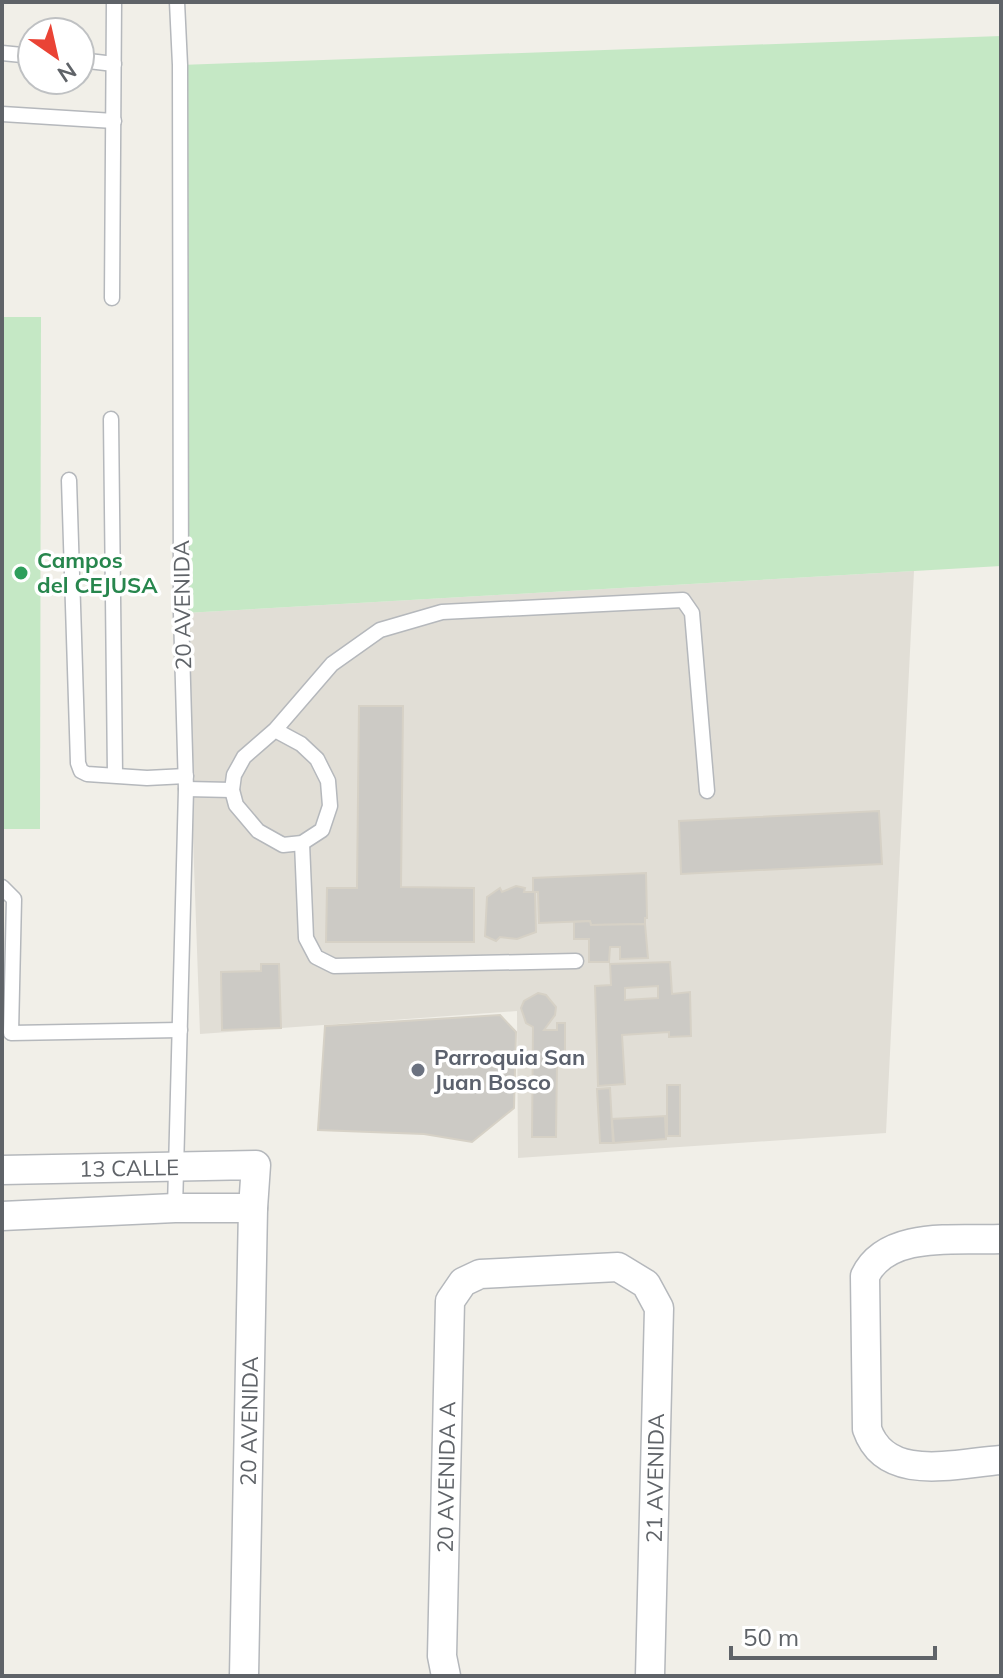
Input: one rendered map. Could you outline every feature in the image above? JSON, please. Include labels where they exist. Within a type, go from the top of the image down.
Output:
[{"type":"street","name":"13 CALLE","points":[[2,1170],[256,1165]]},
{"type":"street","name":"20 AVENIDA","points":[[244,1676],[256,1165]]},
{"type":"street","name":"13 CALLE","points":[[2,1216],[175,1208],[253,1208]]},
{"type":"street","points":[[1001,1239],[915,1242],[882,1254],[873,1261],[865,1276],[867,1429],[875,1445],[891,1460],[911,1466],[1001,1460]]},
{"type":"street","name":"21 AVENIDA","points":[[463,1282],[480,1274],[618,1267],[646,1284],[659,1308],[650,1676]]},
{"type":"street","name":"20 AVENIDA A","points":[[446,1676],[442,1656],[450,1301],[463,1282]]},
{"type":"lane","points":[[112,298],[114,2]]},
{"type":"lane","name":"20 AVENIDA","points":[[175,1208],[186,783],[181,613],[180,65],[177,2]]},
{"type":"lane","points":[[96,62],[114,64]]},
{"type":"lane","points":[[2,114],[114,121]]},
{"type":"lane","points":[[111,419],[115,775]]},
{"type":"lane","points":[[69,480],[78,763],[81,771],[232,790]]},
{"type":"lane","points":[[275,730],[301,744],[317,759],[328,781],[330,806],[322,830],[302,843],[283,845],[258,831],[236,805],[232,790],[234,775],[244,757],[275,730],[332,664],[380,630],[442,612],[683,600],[692,613],[707,791]]},
{"type":"lane","points":[[302,843],[306,938],[316,957],[334,966],[576,961]]},
{"type":"lane","points":[[2,887],[14,899],[7,1033],[180,1030]]},
{"type":"shaded area","points":[[914,571],[886,1133],[518,1158],[517,1011],[200,1034],[185,613]]},
{"type":"green space","points":[[1001,36],[1001,566],[185,613],[180,65]]},
{"type":"green space","name":"Campos del CEJUSA","points":[[2,317],[41,317],[40,829],[2,829]]},
{"type":"building","points":[[359,706],[403,706],[401,887],[474,888],[474,942],[326,942],[327,888],[357,888]]},
{"type":"building","points":[[879,811],[882,864],[681,874],[679,821]]},
{"type":"building","points":[[646,873],[645,924],[591,925],[590,921],[539,923],[538,892],[533,892],[533,878]]},
{"type":"building","points":[[516,886],[525,888],[524,892],[535,892],[536,932],[517,939],[500,937],[496,941],[485,936],[487,897],[500,888],[502,892]]},
{"type":"building","points":[[590,921],[591,925],[645,924],[648,958],[620,959],[620,947],[610,947],[609,962],[589,962],[589,939],[574,939],[574,922]]},
{"type":"building","points":[[670,962],[672,994],[690,992],[691,1036],[669,1037],[669,1032],[622,1035],[625,1084],[598,1086],[595,986],[611,985],[610,964]],"holes":[[[658,986],[658,998],[625,1000],[625,988]]]},
{"type":"building","points":[[261,964],[279,964],[281,1028],[222,1030],[221,972],[261,971]]},
{"type":"building","points":[[538,993],[546,995],[556,1007],[555,1015],[544,1030],[557,1030],[557,1023],[565,1023],[565,1062],[557,1062],[556,1137],[532,1137],[533,1027],[526,1023],[521,1008],[524,1001]]},
{"type":"building","name":"Parroquia San Juan Bosco","points":[[500,1015],[516,1032],[514,1108],[472,1142],[424,1134],[318,1130],[325,1026]]},
{"type":"building","points":[[667,1085],[680,1085],[680,1136],[667,1136]]},
{"type":"building","points":[[610,1088],[613,1143],[600,1143],[597,1089]]},
{"type":"building","points":[[665,1116],[666,1139],[614,1143],[612,1119]]},
{"type":"place","name":"Campos del CEJUSA","points":[[21,573]]},
{"type":"place","name":"Parroquia San Juan Bosco","points":[[418,1070]]}]
